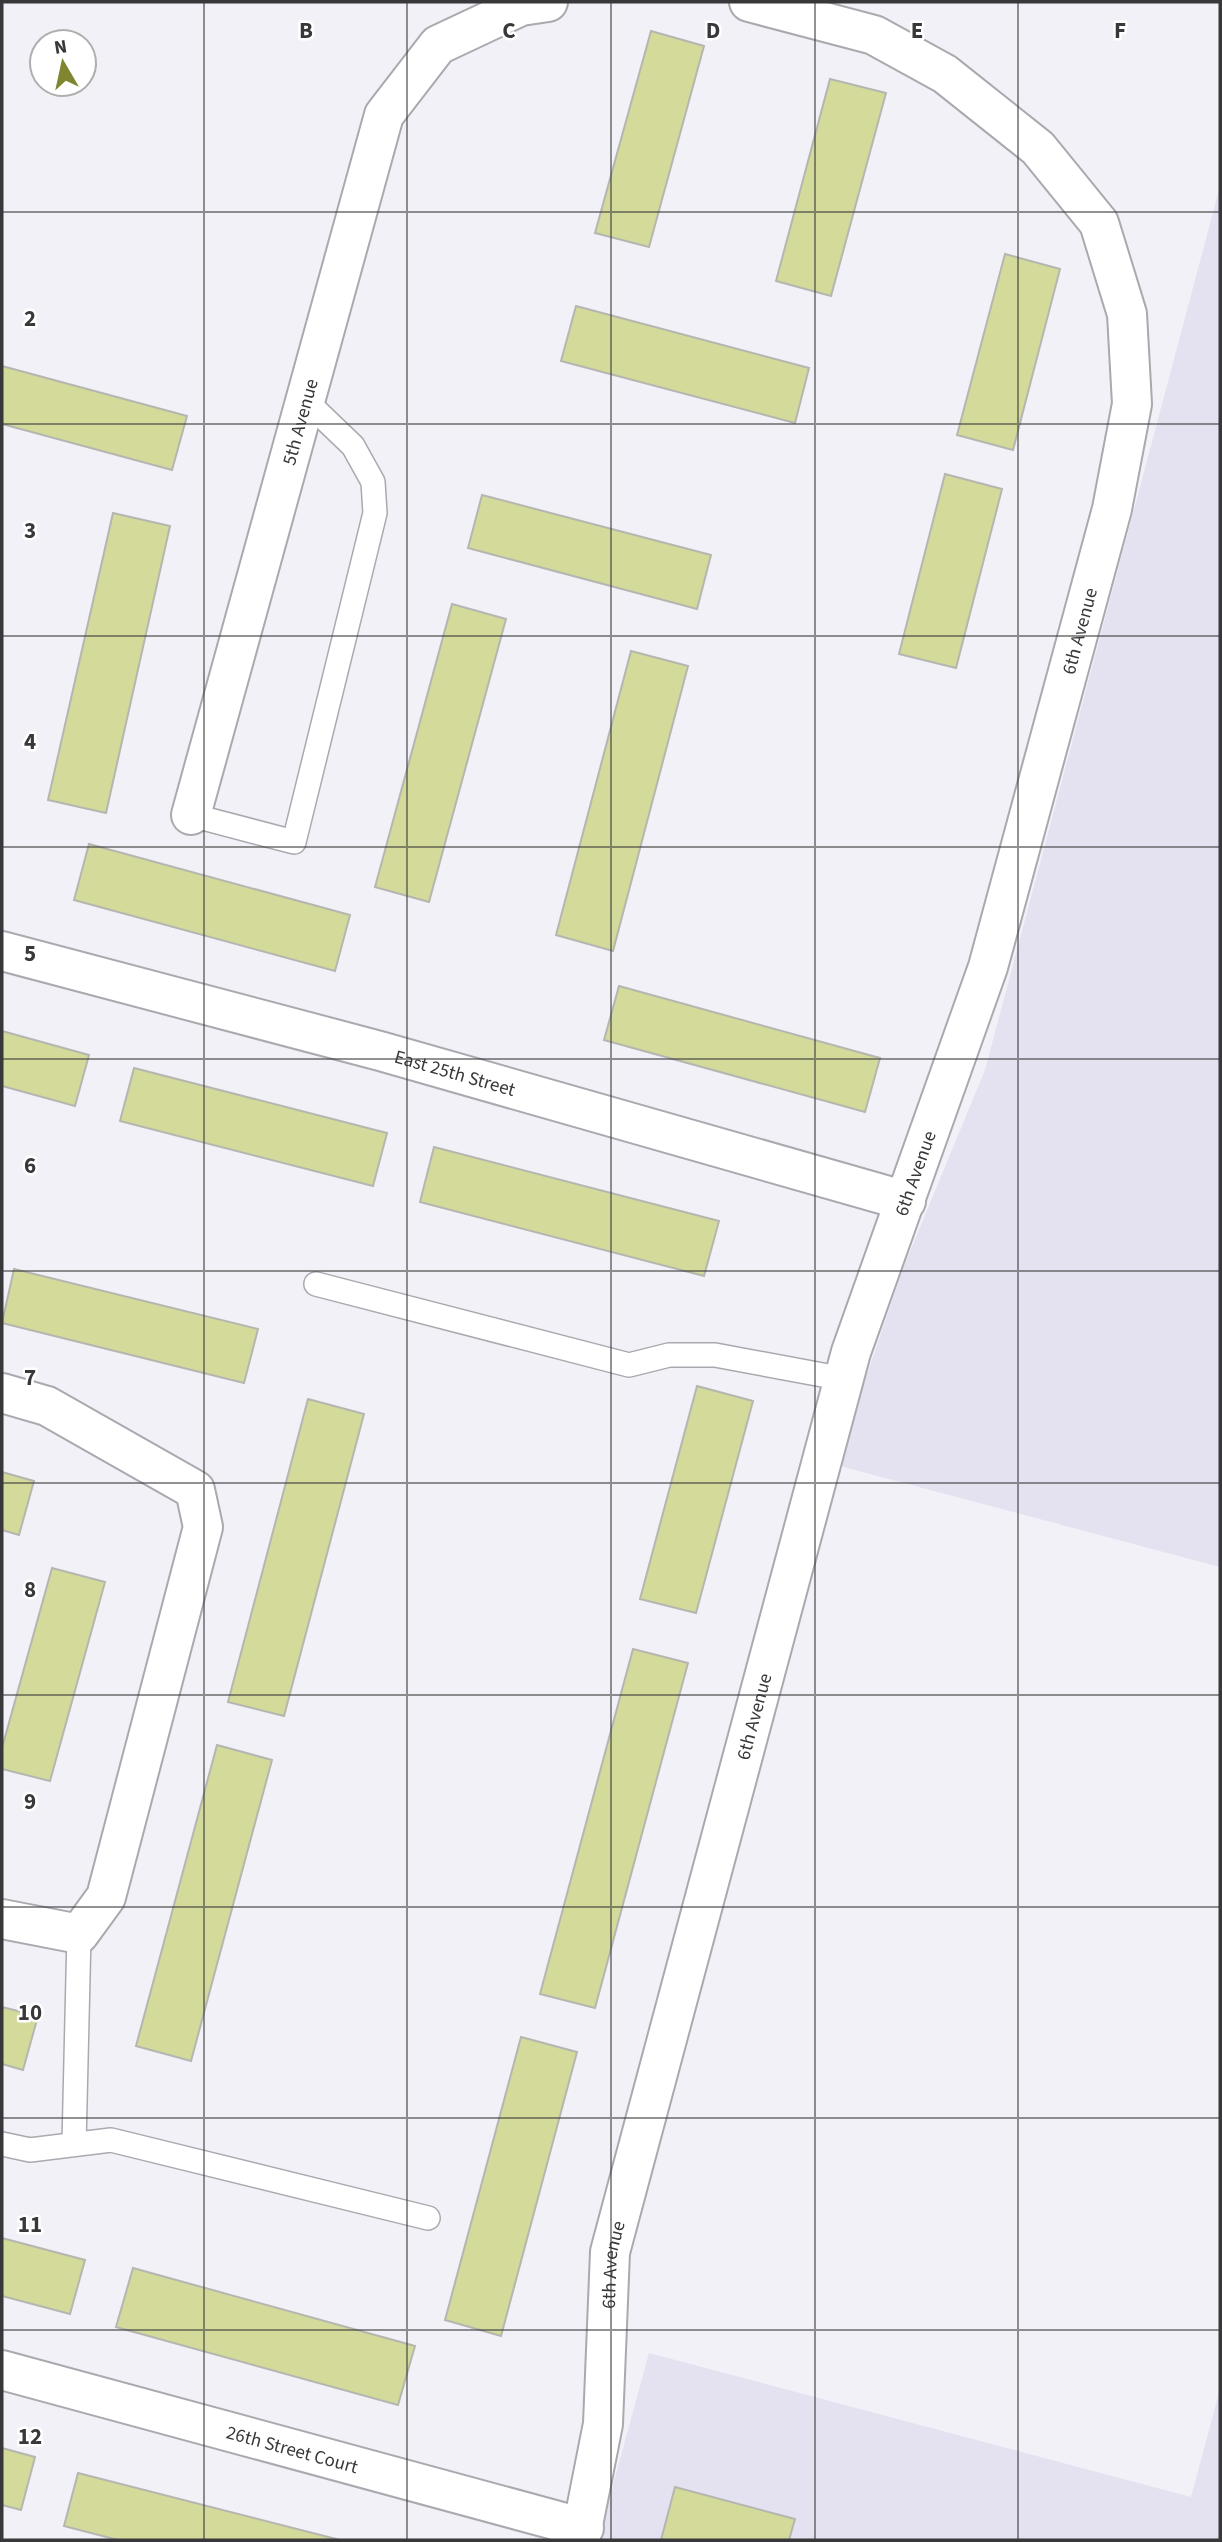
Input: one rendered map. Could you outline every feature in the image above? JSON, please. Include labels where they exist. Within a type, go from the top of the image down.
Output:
[{"type":"street","name":"5th Avenue","points":[[191,815],[384,115],[438,45],[521,6],[548,2]]},
{"type":"street","name":"6th Avenue","points":[[582,2534],[603,2424],[610,2252],[851,1352],[988,967],[1112,509],[1132,404],[1127,314],[1099,223],[1038,148],[945,74],[874,35],[748,2]]},
{"type":"street","name":"East 25th Street","points":[[2,951],[380,1051],[906,1201]]},
{"type":"street","points":[[2,1393],[47,1406],[195,1490],[203,1527],[106,1897],[79,1934],[2,1919]]},
{"type":"street","name":"26th Street Court","points":[[2,2370],[582,2534]]},
{"type":"lane","points":[[191,815],[294,842],[375,513],[373,482],[353,446],[304,399]]},
{"type":"lane","points":[[316,1284],[629,1365],[669,1355],[715,1355],[844,1379]]},
{"type":"lane","points":[[74,2144],[79,1934]]},
{"type":"lane","points":[[2,2144],[30,2150],[111,2140],[428,2218]]},
{"type":"shaded area","points":[[1220,186],[1220,1567],[836,1465],[904,1266],[985,1070]]},
{"type":"shaded area","points":[[649,2353],[1191,2497],[1220,2389],[1220,2540],[598,2540]]},
{"type":"building","points":[[651,31],[704,46],[649,247],[595,233]]},
{"type":"building","points":[[830,79],[886,93],[831,296],[776,281]]},
{"type":"building","points":[[1005,254],[1060,269],[1013,450],[957,435]]},
{"type":"building","points":[[576,306],[809,368],[795,423],[561,361]]},
{"type":"building","points":[[2,366],[187,416],[172,470],[2,424]]},
{"type":"building","points":[[945,474],[1002,489],[956,668],[899,654]]},
{"type":"building","points":[[482,495],[711,555],[697,609],[468,548]]},
{"type":"building","points":[[113,513],[170,526],[106,813],[48,800]]},
{"type":"building","points":[[452,604],[506,619],[429,902],[375,887]]},
{"type":"building","points":[[631,651],[688,666],[613,951],[556,935]]},
{"type":"building","points":[[89,844],[350,915],[335,971],[74,900]]},
{"type":"building","points":[[619,986],[880,1058],[865,1112],[604,1040]]},
{"type":"building","points":[[2,1031],[89,1055],[75,1106],[2,1086]]},
{"type":"building","points":[[134,1068],[387,1133],[373,1186],[120,1121]]},
{"type":"building","points":[[434,1147],[719,1221],[704,1276],[420,1202]]},
{"type":"building","points":[[14,1269],[258,1329],[244,1383],[2,1323]]},
{"type":"building","points":[[697,1386],[753,1401],[696,1613],[640,1599]]},
{"type":"building","points":[[308,1399],[364,1414],[284,1716],[228,1702]]},
{"type":"building","points":[[2,1472],[34,1481],[19,1535],[2,1530]]},
{"type":"building","points":[[52,1568],[105,1582],[50,1781],[2,1769],[2,1748]]},
{"type":"building","points":[[633,1649],[688,1663],[595,2008],[540,1994]]},
{"type":"building","points":[[217,1745],[272,1760],[191,2061],[136,2046]]},
{"type":"building","points":[[2,2007],[38,2016],[23,2070],[2,2064]]},
{"type":"building","points":[[521,2037],[577,2052],[501,2336],[445,2320]]},
{"type":"building","points":[[2,2238],[85,2260],[70,2314],[2,2296]]},
{"type":"building","points":[[133,2268],[415,2346],[398,2405],[116,2327]]},
{"type":"building","points":[[2,2448],[35,2457],[21,2510],[2,2505]]},
{"type":"building","points":[[78,2473],[340,2540],[118,2540],[64,2526]]},
{"type":"building","points":[[675,2487],[795,2519],[789,2540],[661,2540]]}]
